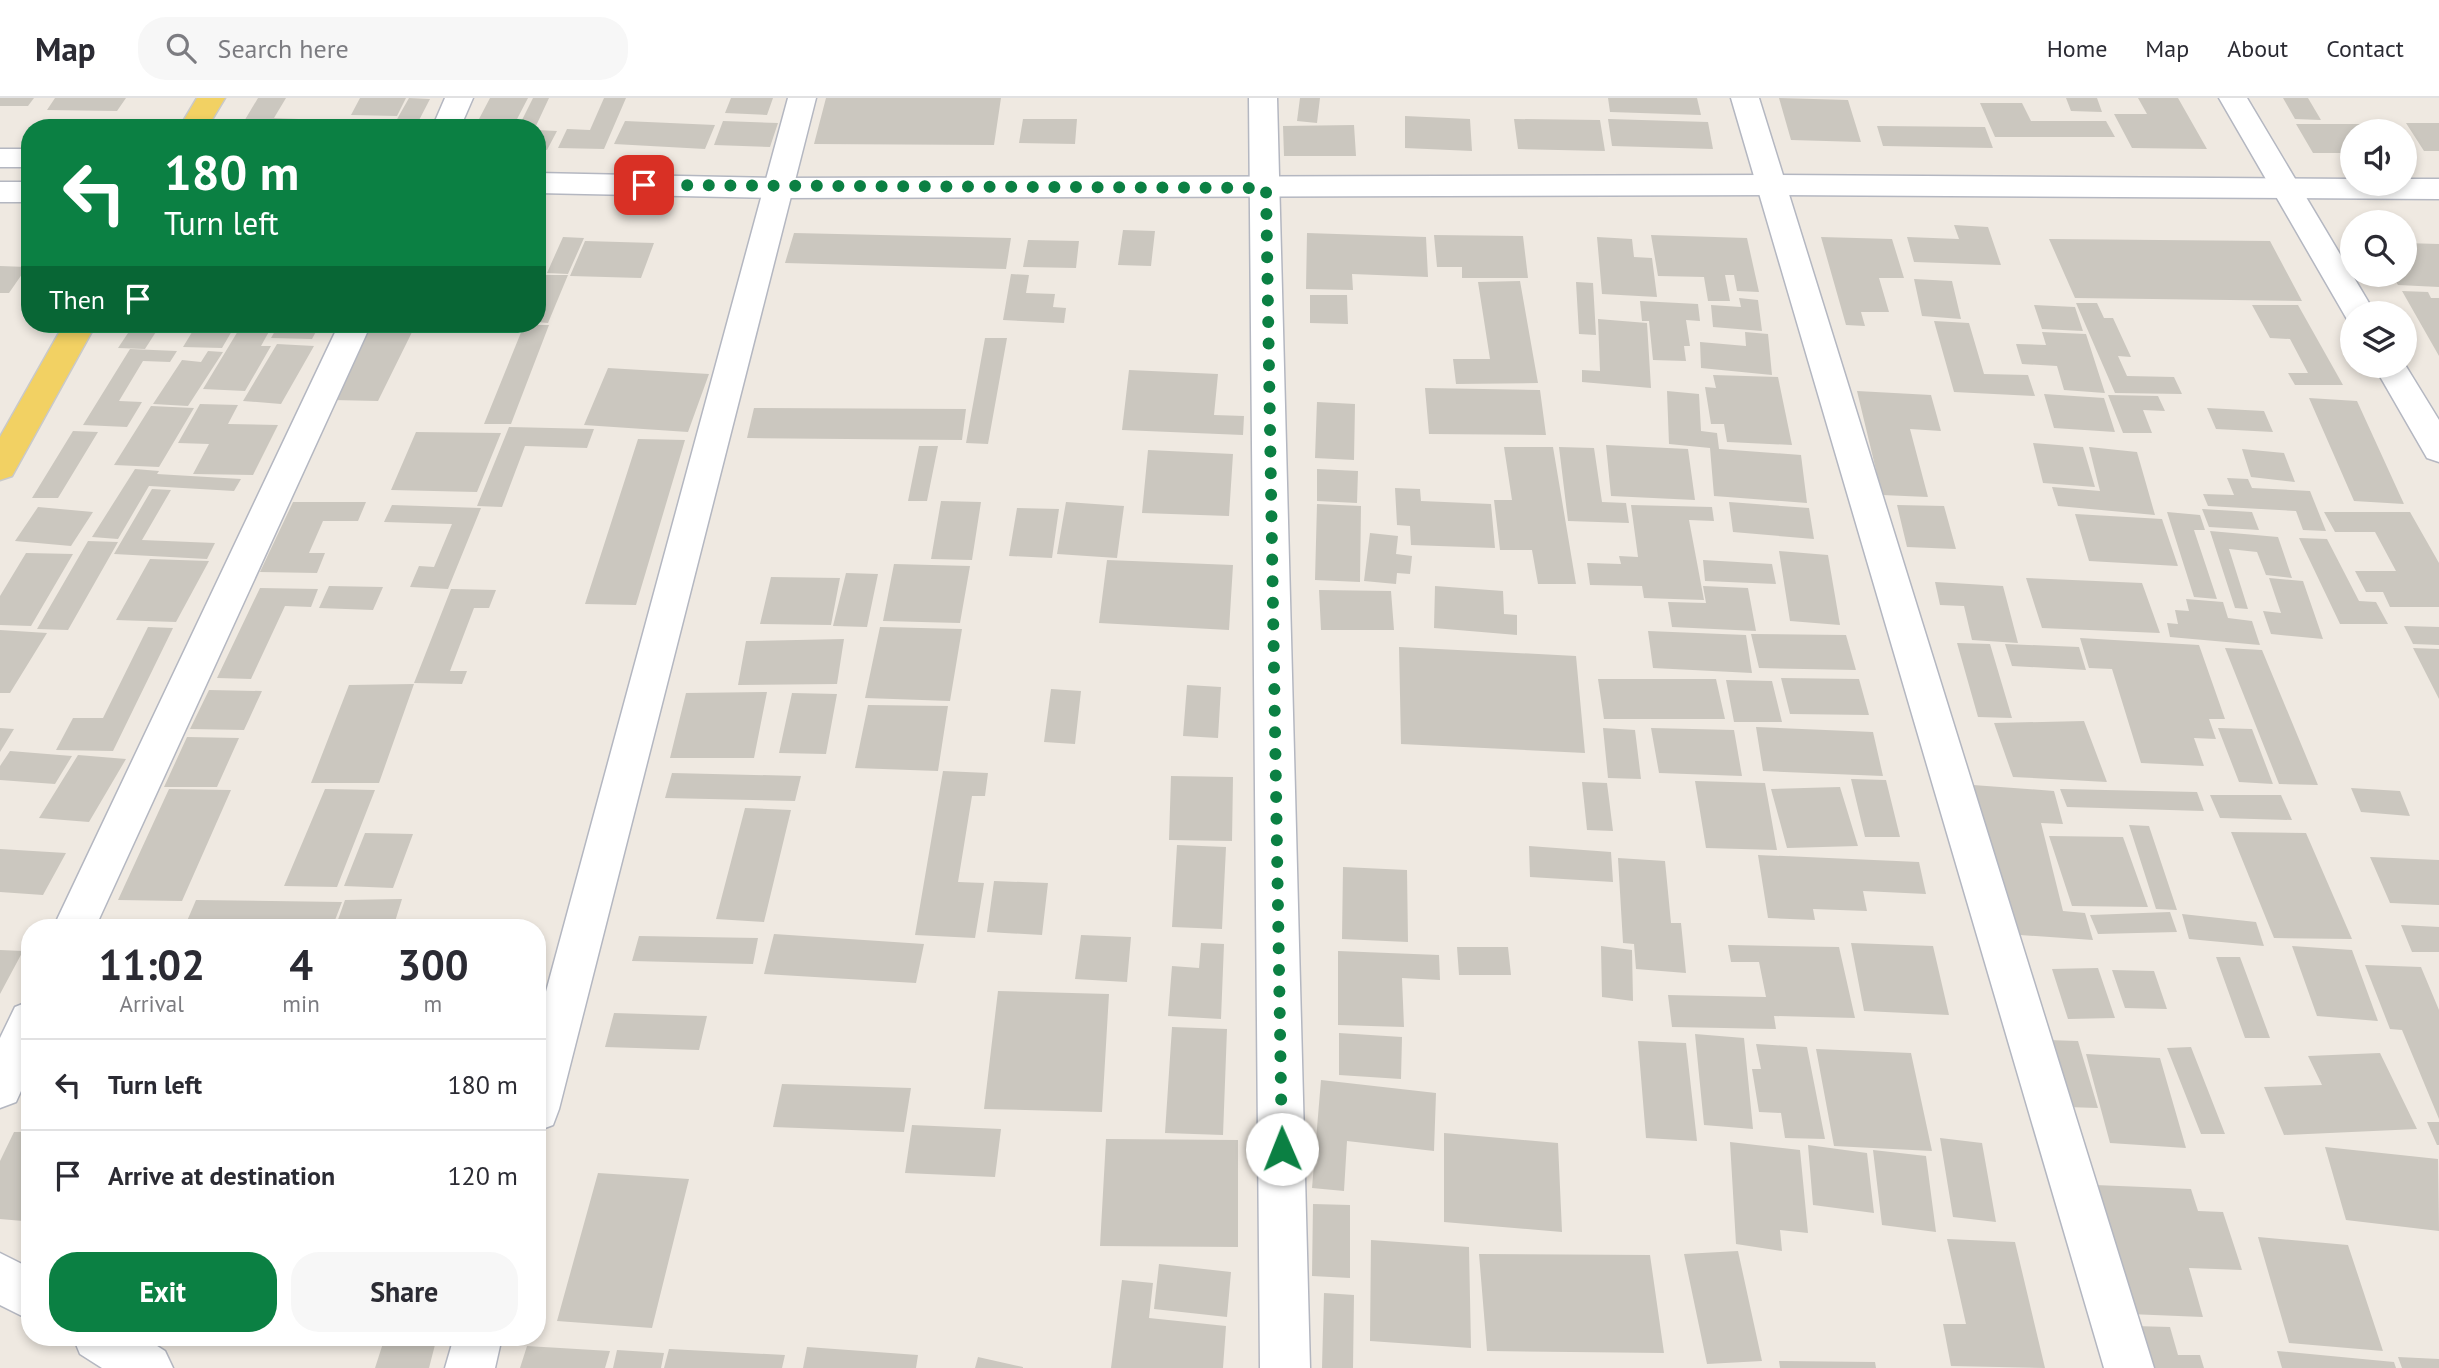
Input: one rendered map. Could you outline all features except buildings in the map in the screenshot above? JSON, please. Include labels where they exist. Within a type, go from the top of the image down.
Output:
[{"type":"main road","points":[[198,119],[211,98]]},
{"type":"main road","points":[[0,467],[75,333]]},
{"type":"street","points":[[450,119],[459,98]]},
{"type":"street","points":[[546,1075],[802,98]]},
{"type":"street","points":[[1264,98],[1285,1368]]},
{"type":"street","points":[[1745,98],[2129,1368]]},
{"type":"street","points":[[2233,98],[2352,301]]},
{"type":"street","points":[[0,158],[21,158]]},
{"type":"street","points":[[546,183],[777,188],[1772,186],[2439,189]]},
{"type":"street","points":[[0,192],[21,192]]},
{"type":"street","points":[[78,919],[351,333]]},
{"type":"street","points":[[2397,378],[2439,449]]},
{"type":"street","points":[[0,1086],[21,1042]]},
{"type":"street","points":[[0,1277],[21,1290]]},
{"type":"street","points":[[112,1346],[148,1368]]},
{"type":"street","points":[[470,1368],[476,1346]]},
{"type":"route","points":[[644,185],[777,188],[1266,188],[1282,1149]]}]
